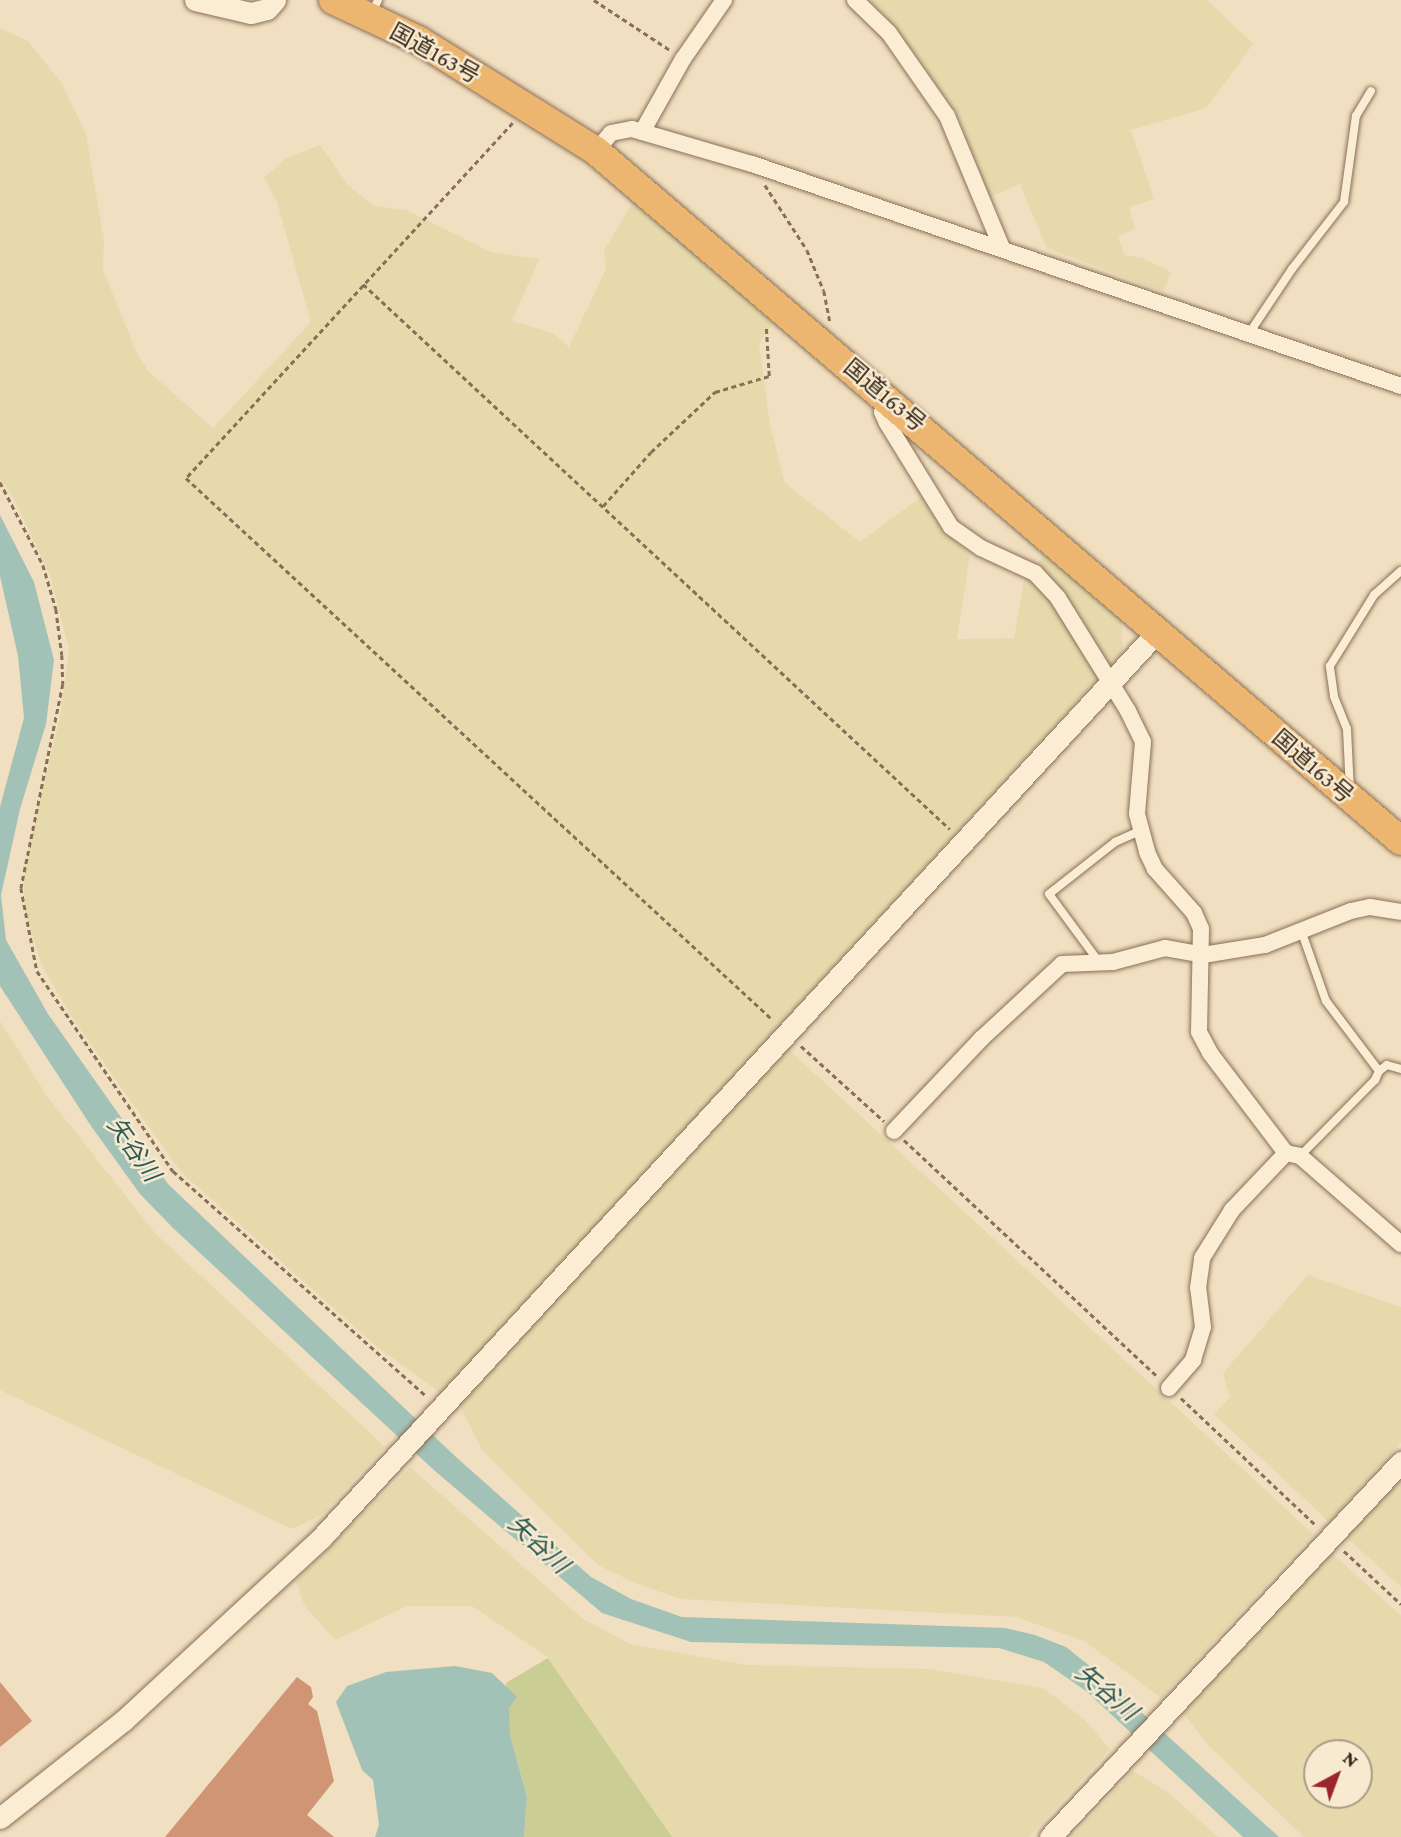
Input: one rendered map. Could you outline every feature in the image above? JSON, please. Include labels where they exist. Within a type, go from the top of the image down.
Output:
[{"type":"highway","name":"国道163号","points":[[333,0],[374,9],[420,41],[596,151],[1159,630],[1401,841]]},
{"type":"street","points":[[195,0],[251,13],[267,9],[275,0]]},
{"type":"street","points":[[642,132],[683,59],[724,0]]},
{"type":"street","points":[[855,0],[889,33],[947,116],[1002,247]]},
{"type":"street","points":[[596,151],[611,133],[621,128],[752,164],[1002,247],[1247,337],[1401,386]]},
{"type":"street","points":[[888,398],[882,412],[887,423],[951,527],[981,548],[1035,573],[1058,598],[1112,684],[1143,742],[1137,797],[1140,831],[1155,869],[1194,913],[1202,929],[1199,1032],[1210,1053],[1293,1155],[1401,1244]]},
{"type":"street","points":[[0,1818],[124,1720],[257,1600],[405,1451],[787,1033],[966,844],[1159,630]]},
{"type":"street","points":[[894,1131],[981,1039],[1062,964],[1099,962],[1165,948],[1203,955],[1265,945],[1303,933],[1351,911],[1370,907],[1401,912]]},
{"type":"street","points":[[1169,1388],[1193,1360],[1203,1327],[1198,1288],[1202,1258],[1232,1210],[1293,1155]]},
{"type":"street","points":[[1050,1837],[1401,1462]]},
{"type":"lane","points":[[1247,337],[1292,269],[1344,202],[1356,116],[1371,91]]},
{"type":"lane","points":[[1348,796],[1353,781],[1347,729],[1334,696],[1330,666],[1374,595],[1401,571]]},
{"type":"lane","points":[[1099,962],[1049,894],[1115,842],[1140,831]]},
{"type":"lane","points":[[1303,933],[1326,1001],[1379,1071]]},
{"type":"lane","points":[[1293,1155],[1375,1080],[1379,1071],[1388,1065],[1401,1069]]},
{"type":"path","points":[[594,0],[683,59]]},
{"type":"path","points":[[528,108],[186,478],[894,1131],[1401,1604]]},
{"type":"path","points":[[752,164],[807,250],[821,281],[831,326],[821,341]]},
{"type":"path","points":[[363,284],[966,844]]},
{"type":"path","points":[[603,506],[651,452],[715,392],[769,376],[766,319],[775,302]]},
{"type":"path","points":[[0,482],[43,565],[56,609],[62,655],[61,694],[21,888],[37,971],[173,1171],[440,1413]]},
{"type":"shaded area","points":[[870,0],[1207,0],[1253,44],[1206,108],[1131,130],[1154,199],[1129,207],[1135,229],[1118,236],[1124,255],[1142,258],[1171,272],[1163,292],[1047,248],[1020,184],[990,197],[957,113],[896,28]]},
{"type":"shaded area","points":[[0,28],[28,41],[62,84],[86,134],[104,240],[103,270],[136,351],[148,371],[213,428],[311,322],[277,202],[264,178],[286,158],[320,145],[348,185],[374,206],[406,210],[491,252],[539,259],[512,321],[553,333],[569,347],[606,269],[604,251],[634,200],[779,316],[759,343],[770,425],[785,483],[860,542],[921,497],[945,532],[970,554],[957,639],[1014,638],[1025,575],[1047,553],[1121,618],[1123,651],[442,1394],[376,1346],[181,1172],[73,1019],[42,966],[25,912],[23,871],[60,717],[69,649],[50,575],[12,495],[0,479]]},
{"type":"shaded area","points":[[0,1021],[47,1096],[155,1233],[385,1447],[321,1515],[292,1529],[0,1390]]},
{"type":"shaded area","points":[[786,1047],[1313,1534],[1161,1698],[1084,1641],[1016,1617],[681,1599],[637,1584],[598,1565],[482,1450],[459,1404]]},
{"type":"shaded area","points":[[1308,1275],[1401,1307],[1401,1442],[1329,1522],[1214,1414],[1230,1397],[1223,1373]]},
{"type":"shaded area","points":[[410,1467],[583,1619],[630,1644],[747,1665],[929,1669],[1043,1688],[1084,1719],[1110,1749],[1029,1837],[672,1837],[548,1657],[472,1606],[407,1606],[335,1640],[304,1605],[296,1581]]},
{"type":"shaded area","points":[[1401,1478],[1401,1587],[1346,1537]]},
{"type":"shaded area","points":[[1332,1553],[1401,1616],[1401,1837],[1304,1837],[1208,1745],[1183,1713]]},
{"type":"shaded area","points":[[1133,1771],[1169,1793],[1218,1837],[1072,1837]]},
{"type":"green space","points":[[548,1658],[672,1837],[524,1837],[527,1797],[510,1735],[506,1683]]},
{"type":"water","name":"矢谷川","points":[[0,515],[34,582],[54,660],[46,724],[20,809],[1,895],[6,940],[48,1014],[168,1184],[456,1457],[591,1577],[631,1599],[682,1617],[1005,1628],[1035,1635],[1066,1647],[1096,1671],[1279,1837],[1243,1837],[1086,1691],[1044,1662],[999,1648],[691,1642],[602,1613],[435,1471],[173,1228],[140,1194],[91,1126],[0,986],[0,807],[24,718],[18,656],[0,576]]},
{"type":"water","points":[[455,1666],[492,1673],[517,1697],[509,1708],[510,1735],[527,1797],[524,1837],[375,1837],[379,1825],[373,1780],[362,1770],[336,1702],[347,1686],[386,1672]]},
{"type":"building","points":[[297,1677],[311,1687],[313,1697],[308,1704],[317,1711],[334,1781],[307,1815],[334,1837],[165,1837]]},
{"type":"building","points":[[0,1682],[32,1721],[0,1747]]}]
